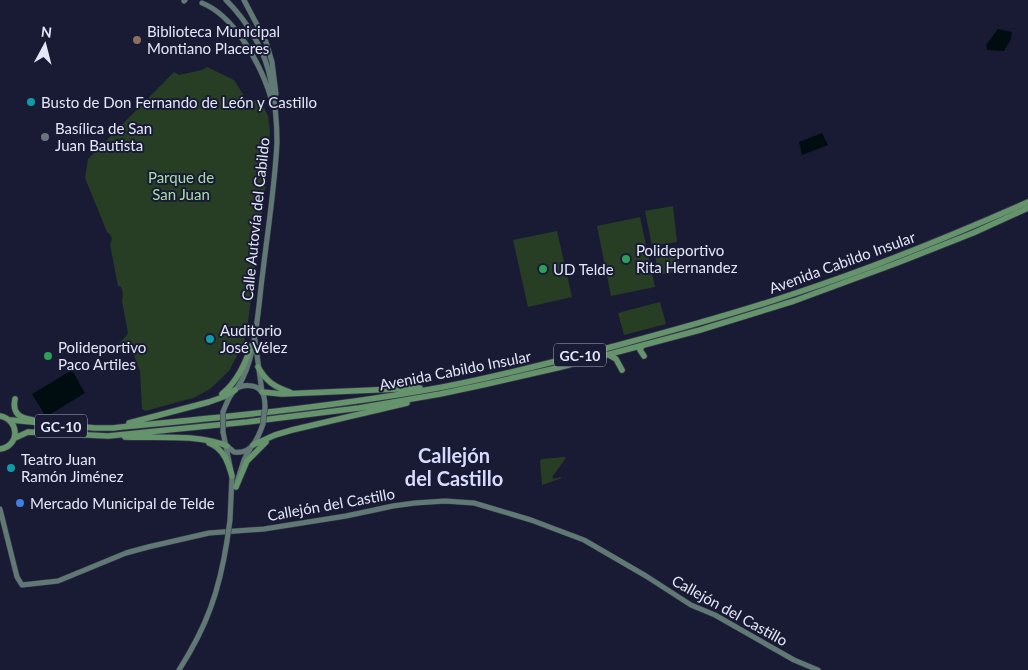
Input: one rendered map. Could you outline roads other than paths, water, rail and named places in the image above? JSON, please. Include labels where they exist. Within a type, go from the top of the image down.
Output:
[{"type":"main road","points":[[244,0],[266,42],[272,62],[276,86],[276,115]]},
{"type":"main road","points":[[202,1],[225,18],[243,40],[264,76],[276,115]]},
{"type":"main road","name":"Calle Autovía del Cabildo","points":[[227,1],[247,26],[264,58],[271,82],[276,115],[277,142],[274,187],[249,366],[236,389]]},
{"type":"main road","name":"Avenida Cabildo Insular","points":[[11,420],[49,425],[112,428],[246,415],[358,401],[445,387],[560,361],[699,324],[784,297],[909,251],[1028,202]]},
{"type":"main road","name":"Avenida Cabildo Insular","points":[[15,438],[28,432],[108,436],[359,408],[440,394],[562,367],[700,330],[832,288],[973,233],[1028,208]]},
{"type":"main road","name":"Calle Autovía del Cabildo","points":[[254,334],[262,392]]},
{"type":"main road","points":[[215,400],[229,388],[237,377],[245,365],[252,345]]},
{"type":"main road","points":[[642,346],[640,350],[644,356]]},
{"type":"main road","points":[[609,355],[624,357]]},
{"type":"main road","points":[[609,355],[616,359],[622,370]]},
{"type":"main road","points":[[258,367],[269,383],[276,388],[292,393]]},
{"type":"main road","points":[[112,428],[215,400],[236,389],[251,386],[262,392],[282,394],[445,387]]},
{"type":"main road","points":[[232,504],[232,476],[223,432],[224,412],[229,398],[236,389]]},
{"type":"main road","points":[[180,670],[201,634],[214,604],[219,586],[238,476],[244,460],[263,424],[265,407],[262,392]]},
{"type":"main road","points":[[108,436],[200,439],[218,442],[239,453],[275,435],[440,394]]},
{"type":"main road","points":[[15,399],[14,408],[17,415],[49,425]]},
{"type":"main road","name":"GC-10","points":[[0,416],[11,420],[15,429],[15,438],[12,443],[1,450]]},
{"type":"main road","points":[[236,488],[247,461],[260,446],[275,435]]},
{"type":"main road","points":[[200,439],[214,445],[224,454],[232,476]]},
{"type":"main road","name":"Callejón del Castillo","points":[[0,509],[17,576],[22,584],[58,581],[148,546],[209,533],[272,527],[346,516],[400,505],[445,501],[482,505],[531,520],[584,540],[691,605],[715,615],[794,660],[818,670]]},
{"type":"place","name":"Biblioteca Municipal Montiano Placeres","points":[[137,40]]},
{"type":"place","name":"Busto de Don Fernando de León y Castillo","points":[[31,102]]},
{"type":"place","name":"Basílica de San Juan Bautista","points":[[45,137]]},
{"type":"place","name":"Polideportivo Rita Hernandez","points":[[626,259]]},
{"type":"place","name":"UD Telde","points":[[543,269]]},
{"type":"place","name":"Auditorio José Vélez","points":[[210,339]]},
{"type":"place","name":"Polideportivo Paco Artiles","points":[[48,356]]},
{"type":"place","name":"Teatro Juan Ramón Jiménez","points":[[11,468]]},
{"type":"place","name":"Mercado Municipal de Telde","points":[[20,503]]},
{"type":"district","name":"Callejón del Castillo","points":[[454,466]]},
{"type":"park label","name":"Parque de San Juan","points":[[181,186]]}]
